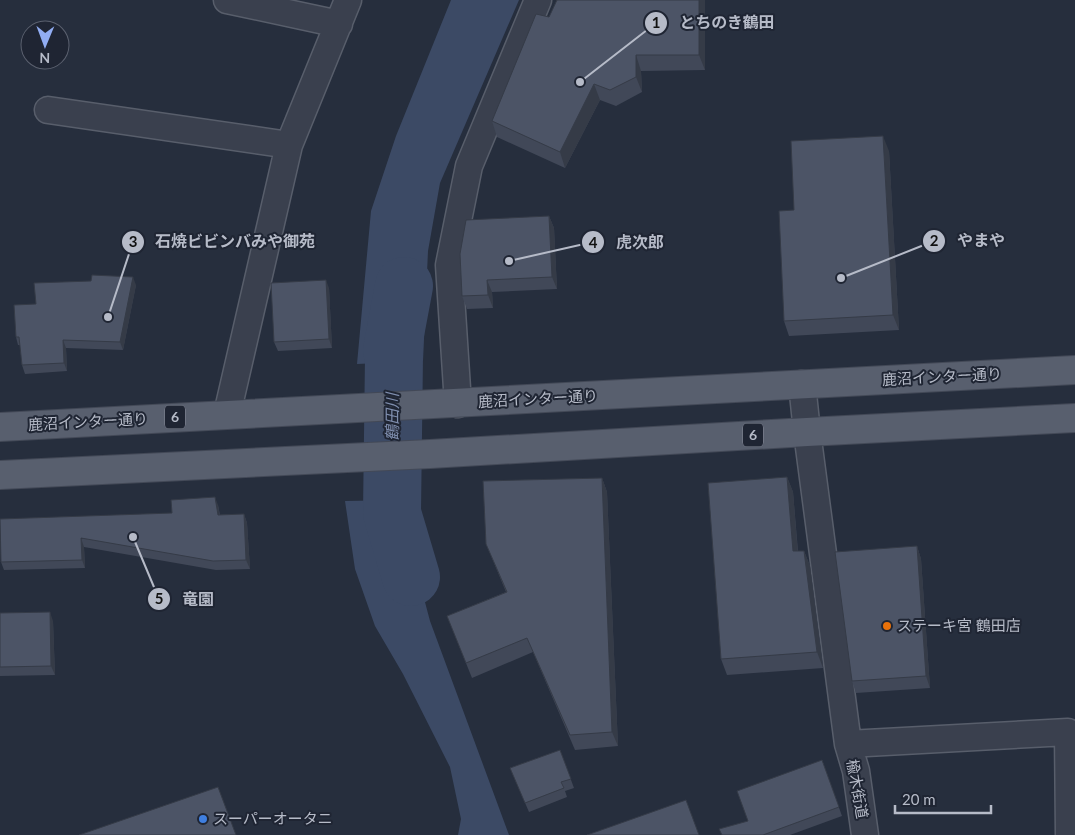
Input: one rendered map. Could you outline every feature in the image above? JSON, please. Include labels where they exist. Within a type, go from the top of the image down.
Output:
[{"type":"main road","name":"鹿沼インター通り","points":[[0,427],[1075,370]]},
{"type":"main road","name":"6","points":[[0,475],[430,454],[1075,418]]},
{"type":"street","points":[[226,0],[339,24]]},
{"type":"street","points":[[227,414],[289,145],[348,0]]},
{"type":"street","points":[[458,404],[449,265],[469,166],[538,0]]},
{"type":"street","points":[[48,110],[289,145]]},
{"type":"street","name":"楡木街道","points":[[802,384],[848,744],[856,771],[865,835]]},
{"type":"street","points":[[848,744],[1068,732],[1069,835]]},
{"type":"water","points":[[451,0],[519,0],[440,183],[428,251],[423,361],[357,364],[371,211],[396,136]]},
{"type":"water","points":[[401,500],[408,538],[430,621],[509,835],[458,835],[461,819],[450,767],[403,674],[375,626],[355,569],[345,501]]},
{"type":"building","points":[[557,0],[699,0],[699,55],[636,55],[636,77],[610,90],[594,84],[560,152],[492,121],[536,14],[549,17]]},
{"type":"building","points":[[883,136],[893,315],[784,321],[779,211],[794,210],[791,141]]},
{"type":"building","points":[[549,216],[552,277],[487,280],[488,295],[462,296],[460,254],[466,220]]},
{"type":"building","points":[[92,275],[133,277],[120,342],[63,340],[64,363],[22,365],[19,337],[16,337],[14,305],[36,304],[34,283],[91,281]]},
{"type":"building","points":[[326,280],[329,339],[274,342],[271,283]]},
{"type":"building","points":[[787,477],[793,551],[804,551],[817,652],[721,659],[708,483]]},
{"type":"building","points":[[602,478],[612,732],[570,735],[527,638],[466,663],[447,616],[507,592],[486,544],[483,481]]},
{"type":"building","points":[[215,497],[218,515],[244,514],[246,560],[213,561],[81,538],[82,560],[1,562],[0,519],[172,513],[171,500]]},
{"type":"building","name":"ステーキ宮 鶴田店","points":[[917,546],[926,676],[852,681],[835,552]]},
{"type":"building","points":[[50,612],[51,666],[0,667],[0,613]]},
{"type":"building","points":[[560,750],[571,779],[561,782],[564,788],[525,803],[510,768]]},
{"type":"building","points":[[822,760],[839,807],[763,835],[722,835],[719,829],[748,821],[737,791]]},
{"type":"building","points":[[218,787],[236,835],[79,835]]},
{"type":"building","points":[[686,800],[699,835],[587,835]]},
{"type":"waterway","name":"鶴田川","points":[[404,286],[392,350],[394,356],[392,513],[411,577]]},
{"type":"place","name":"とちのき鶴田","points":[[580,82]]},
{"type":"place","name":"虎次郎","points":[[509,261]]},
{"type":"place","name":"やまや","points":[[841,278]]},
{"type":"place","name":"石焼ビビンバみや御苑","points":[[108,317]]},
{"type":"place","name":"竜園","points":[[133,537]]},
{"type":"place","name":"ステーキ宮 鶴田店","points":[[887,626]]},
{"type":"place","name":"スーパーオータニ","points":[[203,819]]}]
